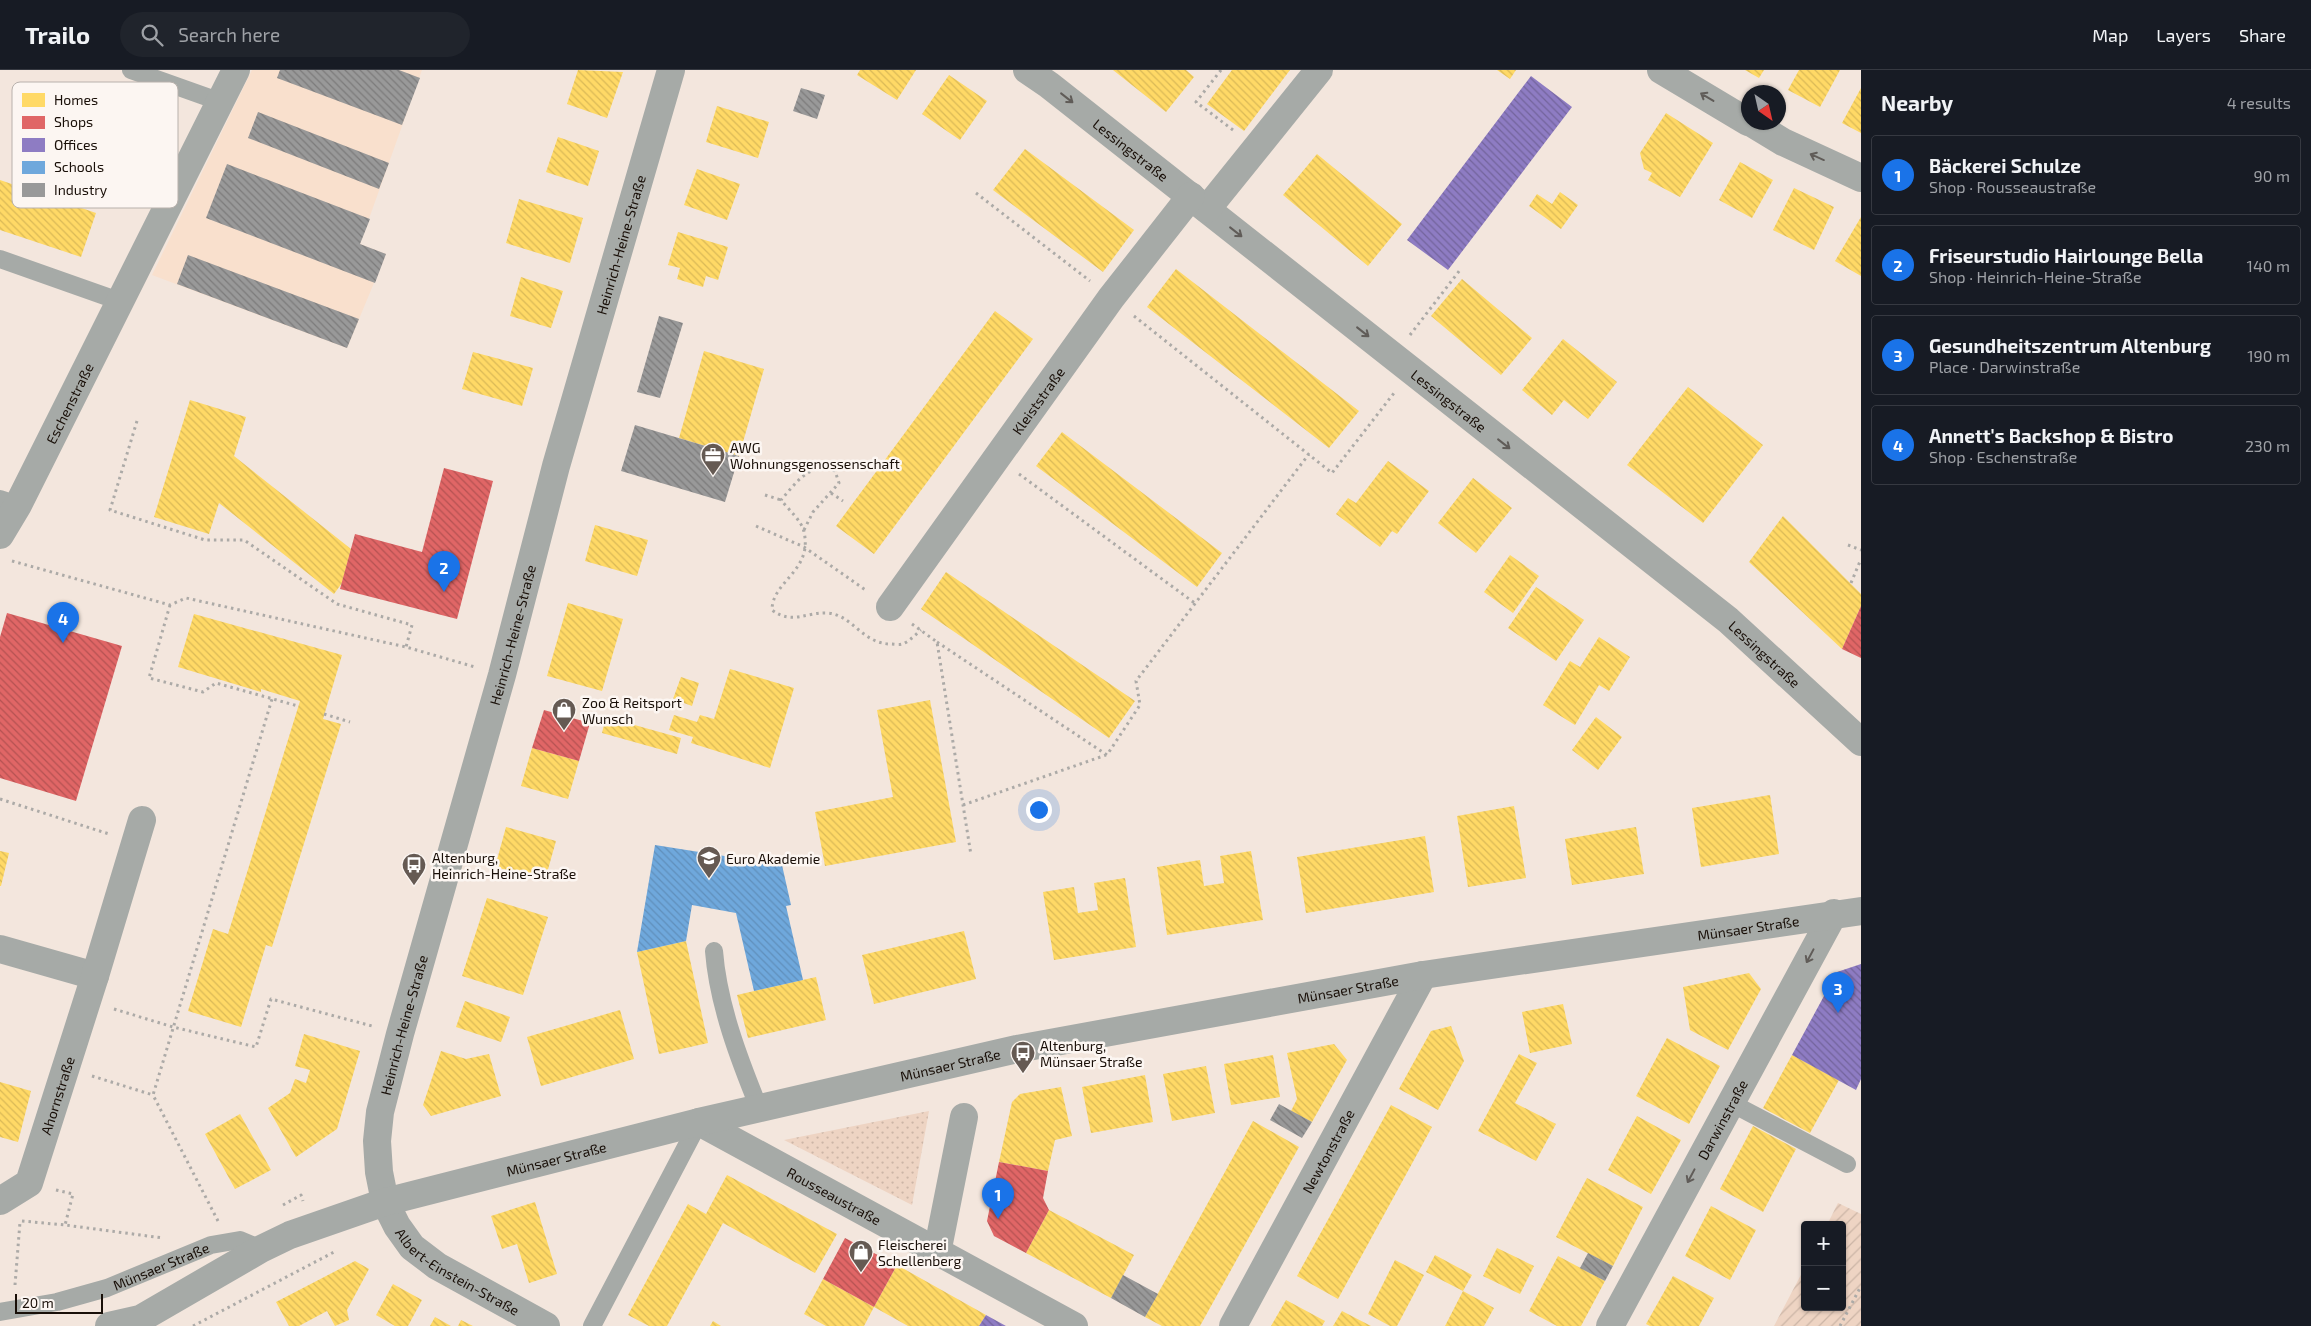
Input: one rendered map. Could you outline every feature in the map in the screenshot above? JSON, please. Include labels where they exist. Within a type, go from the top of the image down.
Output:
[{"type":"street","name":"Eschenstraße","points":[[178,186],[236,70]]},
{"type":"street","name":"Heinrich-Heine-Straße","points":[[385,1202],[378,1172],[377,1141],[380,1112],[400,1034],[502,675],[556,466],[670,70]]},
{"type":"street","name":"Lessingstraße","points":[[1027,70],[1049,84],[1728,620],[1861,742]]},
{"type":"street","name":"Kleiststraße","points":[[890,608],[1111,298],[1199,203],[1257,148],[1319,70]]},
{"type":"street","points":[[1661,70],[1741,117]]},
{"type":"street","points":[[1763,130],[1783,142],[1861,178]]},
{"type":"street","name":"Eschenstraße","points":[[5,548],[9,502],[119,301],[167,208]]},
{"type":"street","name":"Ahornstraße","points":[[29,1183],[139,832]]},
{"type":"street","name":"Münsaer Straße","points":[[109,1326],[140,1319],[261,1249],[297,1232],[385,1202],[699,1122],[1017,1048],[1423,976],[1834,913],[1861,911]]},
{"type":"street","name":"Darwinstraße","points":[[1610,1326],[1834,913]]},
{"type":"street","points":[[0,949],[95,976]]},
{"type":"street","name":"Newtonstraße","points":[[1233,1326],[1423,976]]},
{"type":"street","points":[[937,1253],[964,1117]]},
{"type":"street","name":"Rousseaustraße","points":[[699,1122],[1074,1326]]},
{"type":"street","points":[[7,1210],[29,1183]]},
{"type":"street","name":"Albert-Einstein-Straße","points":[[385,1202],[396,1226],[412,1247],[437,1266],[546,1326]]},
{"type":"lane","points":[[131,70],[165,82]]},
{"type":"lane","points":[[178,87],[221,102]]},
{"type":"lane","points":[[0,260],[119,301]]},
{"type":"lane","points":[[1834,913],[1861,922]]},
{"type":"lane","points":[[714,951],[716,972],[736,1045],[759,1108]]},
{"type":"lane","points":[[1731,1103],[1847,1164]]},
{"type":"lane","points":[[592,1326],[699,1122]]},
{"type":"lane","name":"Münsaer Straße","points":[[7,1310],[57,1302],[106,1288],[211,1245],[240,1240],[261,1249]]},
{"type":"path","points":[[1221,70],[1196,102],[1257,148]]},
{"type":"path","points":[[976,193],[1332,473],[1460,270]]},
{"type":"path","points":[[137,422],[110,510],[205,540],[244,540],[337,604],[412,625],[406,647]]},
{"type":"path","points":[[963,805],[1107,755],[1140,705],[1136,681],[1310,454]]},
{"type":"path","points":[[998,459],[1196,604]]},
{"type":"path","points":[[781,500],[800,478],[815,468],[828,468],[835,471],[839,482],[832,493],[813,512],[804,530],[804,547],[801,563],[772,600],[772,610],[781,617],[800,618],[827,613],[842,617],[862,634],[880,644],[902,644],[921,630]]},
{"type":"path","points":[[832,493],[843,501]]},
{"type":"path","points":[[765,495],[781,500],[804,530]]},
{"type":"path","points":[[756,526],[804,547],[937,642],[1107,755]]},
{"type":"path","points":[[1848,545],[1861,550]]},
{"type":"path","points":[[5,548],[170,605],[186,598],[406,647],[502,675]]},
{"type":"path","points":[[1850,583],[1861,559]]},
{"type":"path","points":[[170,605],[150,678],[203,692],[216,683],[298,706]]},
{"type":"path","points":[[937,642],[971,855]]},
{"type":"path","points":[[221,1226],[153,1095],[272,699]]},
{"type":"path","points":[[324,714],[350,722]]},
{"type":"path","points":[[0,799],[139,832]]},
{"type":"path","points":[[87,1002],[173,1027],[256,1046],[270,1000],[400,1034]]},
{"type":"path","points":[[65,1068],[153,1095]]},
{"type":"path","points":[[29,1183],[73,1194],[65,1225]]},
{"type":"path","points":[[7,1210],[20,1221],[65,1225],[211,1245]]},
{"type":"path","points":[[7,1310],[20,1221]]},
{"type":"path","points":[[193,1326],[338,1250]]},
{"type":"path","points":[[1840,1326],[1861,1286]]},
{"type":"shaded area","points":[[252,70],[422,70],[360,244],[386,254],[347,348],[152,275]]},
{"type":"shaded area","points":[[929,1111],[912,1205],[784,1140]]},
{"type":"shaded area","points":[[1838,1203],[1861,1214],[1861,1326],[1774,1326],[1801,1275],[1801,1311],[1846,1311],[1846,1221],[1829,1221]]},
{"type":"building: Homes","points":[[578,70],[623,72],[607,118],[567,104]]},
{"type":"building: Homes","points":[[860,70],[916,70],[897,100],[857,75]]},
{"type":"building: Homes","points":[[1113,70],[1186,70],[1194,77],[1166,112]]},
{"type":"building: Homes","points":[[1232,70],[1290,70],[1244,131],[1207,104]]},
{"type":"building: Homes","points":[[1497,70],[1516,70],[1510,79]]},
{"type":"building: Homes","points":[[1745,70],[1764,70],[1759,78]]},
{"type":"building: Homes","points":[[1799,70],[1840,70],[1820,107],[1788,90]]},
{"type":"building: Homes","points":[[949,75],[987,101],[960,140],[922,114]]},
{"type":"building: Homes","points":[[1861,88],[1861,133],[1842,123]]},
{"type":"building: Homes","points":[[717,106],[769,122],[758,158],[706,142]]},
{"type":"building: Homes","points":[[1666,113],[1713,143],[1680,197],[1648,180],[1652,173],[1644,169],[1640,153]]},
{"type":"building: Homes","points":[[558,137],[599,151],[588,186],[546,172]]},
{"type":"building: Homes","points":[[1025,149],[1134,230],[1103,272],[993,190]]},
{"type":"building: Homes","points":[[1317,154],[1402,224],[1368,266],[1283,195]]},
{"type":"building: Homes","points":[[1740,162],[1773,180],[1752,218],[1719,200]]},
{"type":"building: Homes","points":[[697,169],[740,184],[727,220],[684,205]]},
{"type":"building: Homes","points":[[0,180],[12,184],[12,208],[81,208],[96,213],[81,257],[0,230]]},
{"type":"building: Homes","points":[[1794,188],[1834,207],[1814,250],[1773,230]]},
{"type":"building: Homes","points":[[1560,192],[1578,205],[1561,229],[1529,206],[1537,194],[1552,204]]},
{"type":"building: Homes","points":[[519,199],[583,218],[570,263],[506,243]]},
{"type":"building: Homes","points":[[1861,217],[1861,276],[1835,261]]},
{"type":"building: Homes","points":[[678,232],[728,247],[718,280],[706,276],[703,287],[677,279],[680,268],[668,265]]},
{"type":"building: Homes","points":[[1176,269],[1359,411],[1329,448],[1147,307]]},
{"type":"building: Homes","points":[[521,277],[563,291],[551,328],[510,316]]},
{"type":"building: Homes","points":[[1462,279],[1532,338],[1501,375],[1431,316]]},
{"type":"building: Homes","points":[[995,311],[1033,339],[874,554],[836,526]]},
{"type":"building: Homes","points":[[1563,339],[1617,382],[1588,419],[1564,400],[1552,415],[1522,390]]},
{"type":"building: Homes","points":[[704,351],[764,369],[739,456],[679,438]]},
{"type":"building: Homes","points":[[473,352],[533,368],[522,406],[462,389]]},
{"type":"building: Homes","points":[[1688,387],[1763,445],[1703,523],[1627,465]]},
{"type":"building: Homes","points":[[190,400],[246,417],[234,456],[351,549],[342,583],[334,594],[219,503],[209,534],[154,517]]},
{"type":"building: Homes","points":[[1062,432],[1222,553],[1197,587],[1036,466]]},
{"type":"building: Homes","points":[[1388,461],[1429,491],[1397,534],[1392,531],[1380,547],[1336,514],[1348,498],[1356,503]]},
{"type":"building: Homes","points":[[1473,478],[1512,508],[1476,553],[1438,523]]},
{"type":"building: Homes","points":[[1783,516],[1861,594],[1861,606],[1842,649],[1749,562]]},
{"type":"building: Homes","points":[[595,525],[648,540],[637,576],[585,561]]},
{"type":"building: Homes","points":[[1510,555],[1539,576],[1513,613],[1484,592]]},
{"type":"building: Homes","points":[[946,572],[1135,701],[1109,738],[921,609]]},
{"type":"building: Homes","points":[[1536,587],[1584,620],[1556,661],[1508,628]]},
{"type":"building: Homes","points":[[568,603],[623,619],[602,691],[547,676]]},
{"type":"building: Homes","points":[[194,614],[342,655],[323,719],[341,724],[272,947],[266,945],[241,1027],[188,1011],[213,929],[228,934],[300,701],[261,689],[261,692],[178,667]]},
{"type":"building: Homes","points":[[1599,637],[1630,657],[1609,691],[1599,685],[1575,725],[1543,705],[1570,661],[1580,667]]},
{"type":"building: Homes","points":[[730,669],[794,688],[770,768],[691,743],[693,737],[669,730],[674,715],[697,722],[700,715],[714,719]]},
{"type":"building: Homes","points":[[681,677],[699,683],[692,706],[673,699]]},
{"type":"building: Homes","points":[[930,700],[956,842],[825,866],[815,812],[893,797],[877,710]]},
{"type":"building: Homes","points":[[606,717],[681,738],[677,754],[602,733]]},
{"type":"building: Homes","points":[[1596,717],[1622,737],[1598,770],[1572,750]]},
{"type":"building: Homes","points":[[532,748],[579,761],[568,799],[521,786]]},
{"type":"building: Homes","points":[[1770,795],[1779,854],[1701,867],[1692,808]]},
{"type":"building: Homes","points":[[1514,806],[1526,878],[1468,887],[1457,816]]},
{"type":"building: Homes","points":[[506,827],[556,841],[545,880],[495,867]]},
{"type":"building: Homes","points":[[1636,827],[1644,874],[1572,885],[1565,839]]},
{"type":"building: Homes","points":[[1425,836],[1434,892],[1306,913],[1297,857]]},
{"type":"building: Homes","points":[[0,851],[9,853],[1,886],[0,886]]},
{"type":"building: Homes","points":[[1251,851],[1263,920],[1167,935],[1157,867],[1200,860],[1204,886],[1224,883],[1220,856]]},
{"type":"building: Homes","points":[[1125,878],[1136,947],[1054,960],[1043,892],[1074,887],[1078,913],[1098,910],[1094,883]]},
{"type":"building: Homes","points":[[487,898],[548,917],[523,995],[462,976]]},
{"type":"building: Homes","points":[[964,931],[976,979],[874,1004],[862,955]]},
{"type":"building: Homes","points":[[686,941],[708,1043],[659,1054],[637,952]]},
{"type":"building: Homes","points":[[1749,973],[1761,989],[1728,1050],[1690,1030],[1683,987]]},
{"type":"building: Homes","points":[[816,977],[826,1020],[748,1038],[737,995]]},
{"type":"building: Homes","points":[[465,1001],[510,1017],[501,1042],[456,1027]]},
{"type":"building: Homes","points":[[1563,1004],[1572,1044],[1530,1053],[1522,1012]]},
{"type":"building: Homes","points":[[620,1010],[634,1059],[541,1086],[527,1037]]},
{"type":"building: Homes","points":[[1451,1026],[1464,1061],[1438,1110],[1399,1089],[1431,1031]]},
{"type":"building: Homes","points":[[304,1034],[360,1051],[337,1129],[296,1157],[268,1108],[290,1093],[295,1079],[306,1083],[310,1070],[295,1066]]},
{"type":"building: Homes","points":[[1667,1038],[1720,1066],[1689,1124],[1636,1096]]},
{"type":"building: Homes","points":[[1334,1044],[1347,1060],[1312,1122],[1291,1111],[1297,1099],[1287,1053]]},
{"type":"building: Homes","points":[[441,1051],[466,1059],[489,1054],[501,1096],[431,1116],[423,1105]]},
{"type":"building: Homes","points":[[1519,1054],[1537,1063],[1515,1103],[1556,1124],[1536,1161],[1478,1131]]},
{"type":"building: Homes","points":[[1273,1055],[1280,1097],[1231,1105],[1224,1064]]},
{"type":"building: Homes","points":[[1792,1055],[1839,1080],[1810,1133],[1763,1108]]},
{"type":"building: Homes","points":[[1206,1066],[1215,1113],[1172,1121],[1163,1074]]},
{"type":"building: Homes","points":[[1145,1075],[1153,1122],[1091,1133],[1082,1087]]},
{"type":"building: Homes","points":[[0,1082],[31,1091],[18,1142],[0,1137]]},
{"type":"building: Homes","points":[[1061,1087],[1072,1136],[1055,1140],[1048,1171],[999,1162],[1012,1102],[1020,1094]]},
{"type":"building: Homes","points":[[1391,1105],[1432,1127],[1338,1299],[1297,1276]]},
{"type":"building: Homes","points":[[240,1114],[271,1170],[235,1189],[205,1134]]},
{"type":"building: Homes","points":[[1637,1116],[1681,1140],[1651,1194],[1608,1170]]},
{"type":"building: Homes","points":[[1253,1121],[1299,1147],[1200,1326],[1162,1326],[1145,1317]]},
{"type":"building: Homes","points":[[1753,1126],[1796,1149],[1763,1212],[1720,1189]]},
{"type":"building: Homes","points":[[727,1175],[837,1234],[815,1273],[723,1223],[667,1326],[649,1326],[628,1315],[688,1204],[706,1214]]},
{"type":"building: Homes","points":[[1587,1178],[1643,1207],[1613,1266],[1556,1237]]},
{"type":"building: Homes","points":[[535,1202],[557,1274],[529,1283],[517,1244],[502,1249],[491,1216]]},
{"type":"building: Homes","points":[[1711,1206],[1756,1230],[1730,1280],[1685,1256]]},
{"type":"building: Homes","points":[[1049,1210],[1134,1255],[1111,1298],[1026,1253]]},
{"type":"building: Homes","points":[[1497,1248],[1534,1266],[1520,1294],[1483,1276]]},
{"type":"building: Homes","points":[[1435,1255],[1472,1275],[1463,1291],[1426,1272]]},
{"type":"building: Homes","points":[[1558,1256],[1605,1281],[1581,1326],[1557,1326],[1529,1311]]},
{"type":"building: Homes","points":[[1395,1260],[1424,1275],[1397,1326],[1390,1326],[1368,1314]]},
{"type":"building: Homes","points":[[355,1261],[369,1269],[347,1310],[349,1320],[335,1326],[327,1311],[299,1326],[289,1326],[276,1302]]},
{"type":"building: Homes","points":[[897,1265],[986,1315],[979,1326],[908,1326],[874,1307]]},
{"type":"building: Homes","points":[[1673,1276],[1714,1298],[1699,1326],[1650,1326],[1646,1324]]},
{"type":"building: Homes","points":[[823,1279],[874,1307],[864,1326],[826,1326],[804,1314]]},
{"type":"building: Homes","points":[[393,1284],[422,1300],[408,1326],[395,1326],[376,1315]]},
{"type":"building: Homes","points":[[1463,1291],[1494,1308],[1484,1326],[1445,1326]]},
{"type":"building: Homes","points":[[1286,1300],[1325,1321],[1322,1326],[1271,1326]]},
{"type":"building: Homes","points":[[1342,1311],[1371,1326],[1333,1326]]},
{"type":"building: Homes","points":[[435,1317],[451,1326],[430,1326]]},
{"type":"building: Homes","points":[[461,1320],[473,1326],[458,1326]]},
{"type":"building: Homes","points":[[713,1321],[721,1326],[710,1326]]},
{"type":"building: Shops","points":[[444,468],[493,481],[457,619],[340,589],[355,534],[422,552]]},
{"type":"building: Shops","points":[[1861,606],[1861,658],[1842,649]]},
{"type":"building: Shops","points":[[7,613],[122,646],[76,801],[0,778],[0,637]]},
{"type":"building: Shops","points":[[544,710],[590,723],[579,761],[532,748]]},
{"type":"building: Shops","points":[[999,1162],[1048,1171],[1043,1198],[1049,1210],[1026,1253],[994,1236],[987,1221]]},
{"type":"building: Shops","points":[[845,1238],[897,1265],[874,1307],[823,1279]]},
{"type":"building: Offices","points":[[1531,76],[1572,107],[1448,270],[1407,240]]},
{"type":"building: Offices","points":[[1861,964],[1861,1079],[1856,1090],[1792,1055],[1837,972]]},
{"type":"building: Offices","points":[[986,1315],[1006,1326],[979,1326]]},
{"type":"building: Schools","points":[[655,845],[782,865],[791,905],[786,906],[803,980],[754,991],[736,913],[692,905],[686,941],[637,952]]},
{"type":"building: Industry","points":[[280,70],[399,70],[420,78],[402,125],[277,78]]},
{"type":"building: Industry","points":[[801,88],[825,95],[817,119],[793,111]]},
{"type":"building: Industry","points":[[258,112],[389,163],[379,189],[248,138]]},
{"type":"building: Industry","points":[[227,164],[370,219],[360,244],[386,254],[375,283],[206,218]]},
{"type":"building: Industry","points":[[188,255],[359,319],[347,348],[177,284]]},
{"type":"building: Industry","points":[[659,316],[683,323],[660,398],[637,392]]},
{"type":"building: Industry","points":[[635,425],[739,456],[725,502],[621,471]]},
{"type":"building: Industry","points":[[1279,1104],[1312,1122],[1302,1138],[1270,1120]]},
{"type":"building: Industry","points":[[1588,1253],[1613,1266],[1605,1281],[1580,1268]]},
{"type":"building: Industry","points":[[1123,1275],[1158,1294],[1145,1317],[1111,1298]]},
{"type":"place","name":"AWG Wohnungsgenossenschaft","points":[[713,476]]},
{"type":"place","name":"Friseurstudio Hairlounge Bella","points":[[444,592]]},
{"type":"place","name":"Annett's Backshop & Bistro","points":[[63,643]]},
{"type":"place","name":"Zoo & Reitsport Wunsch","points":[[564,731]]},
{"type":"place","name":"Euro Akademie","points":[[709,879]]},
{"type":"place","name":"Altenburg, Heinrich-Heine-Straße","points":[[414,886]]},
{"type":"place","name":"Gesundheitszentrum Altenburg","points":[[1838,1013]]},
{"type":"place","name":"Altenburg, Münsaer Straße","points":[[1023,1074]]},
{"type":"place","name":"Bäckerei Schulze","points":[[998,1219]]},
{"type":"place","name":"Fleischerei Schellenberg","points":[[861,1273]]}]
